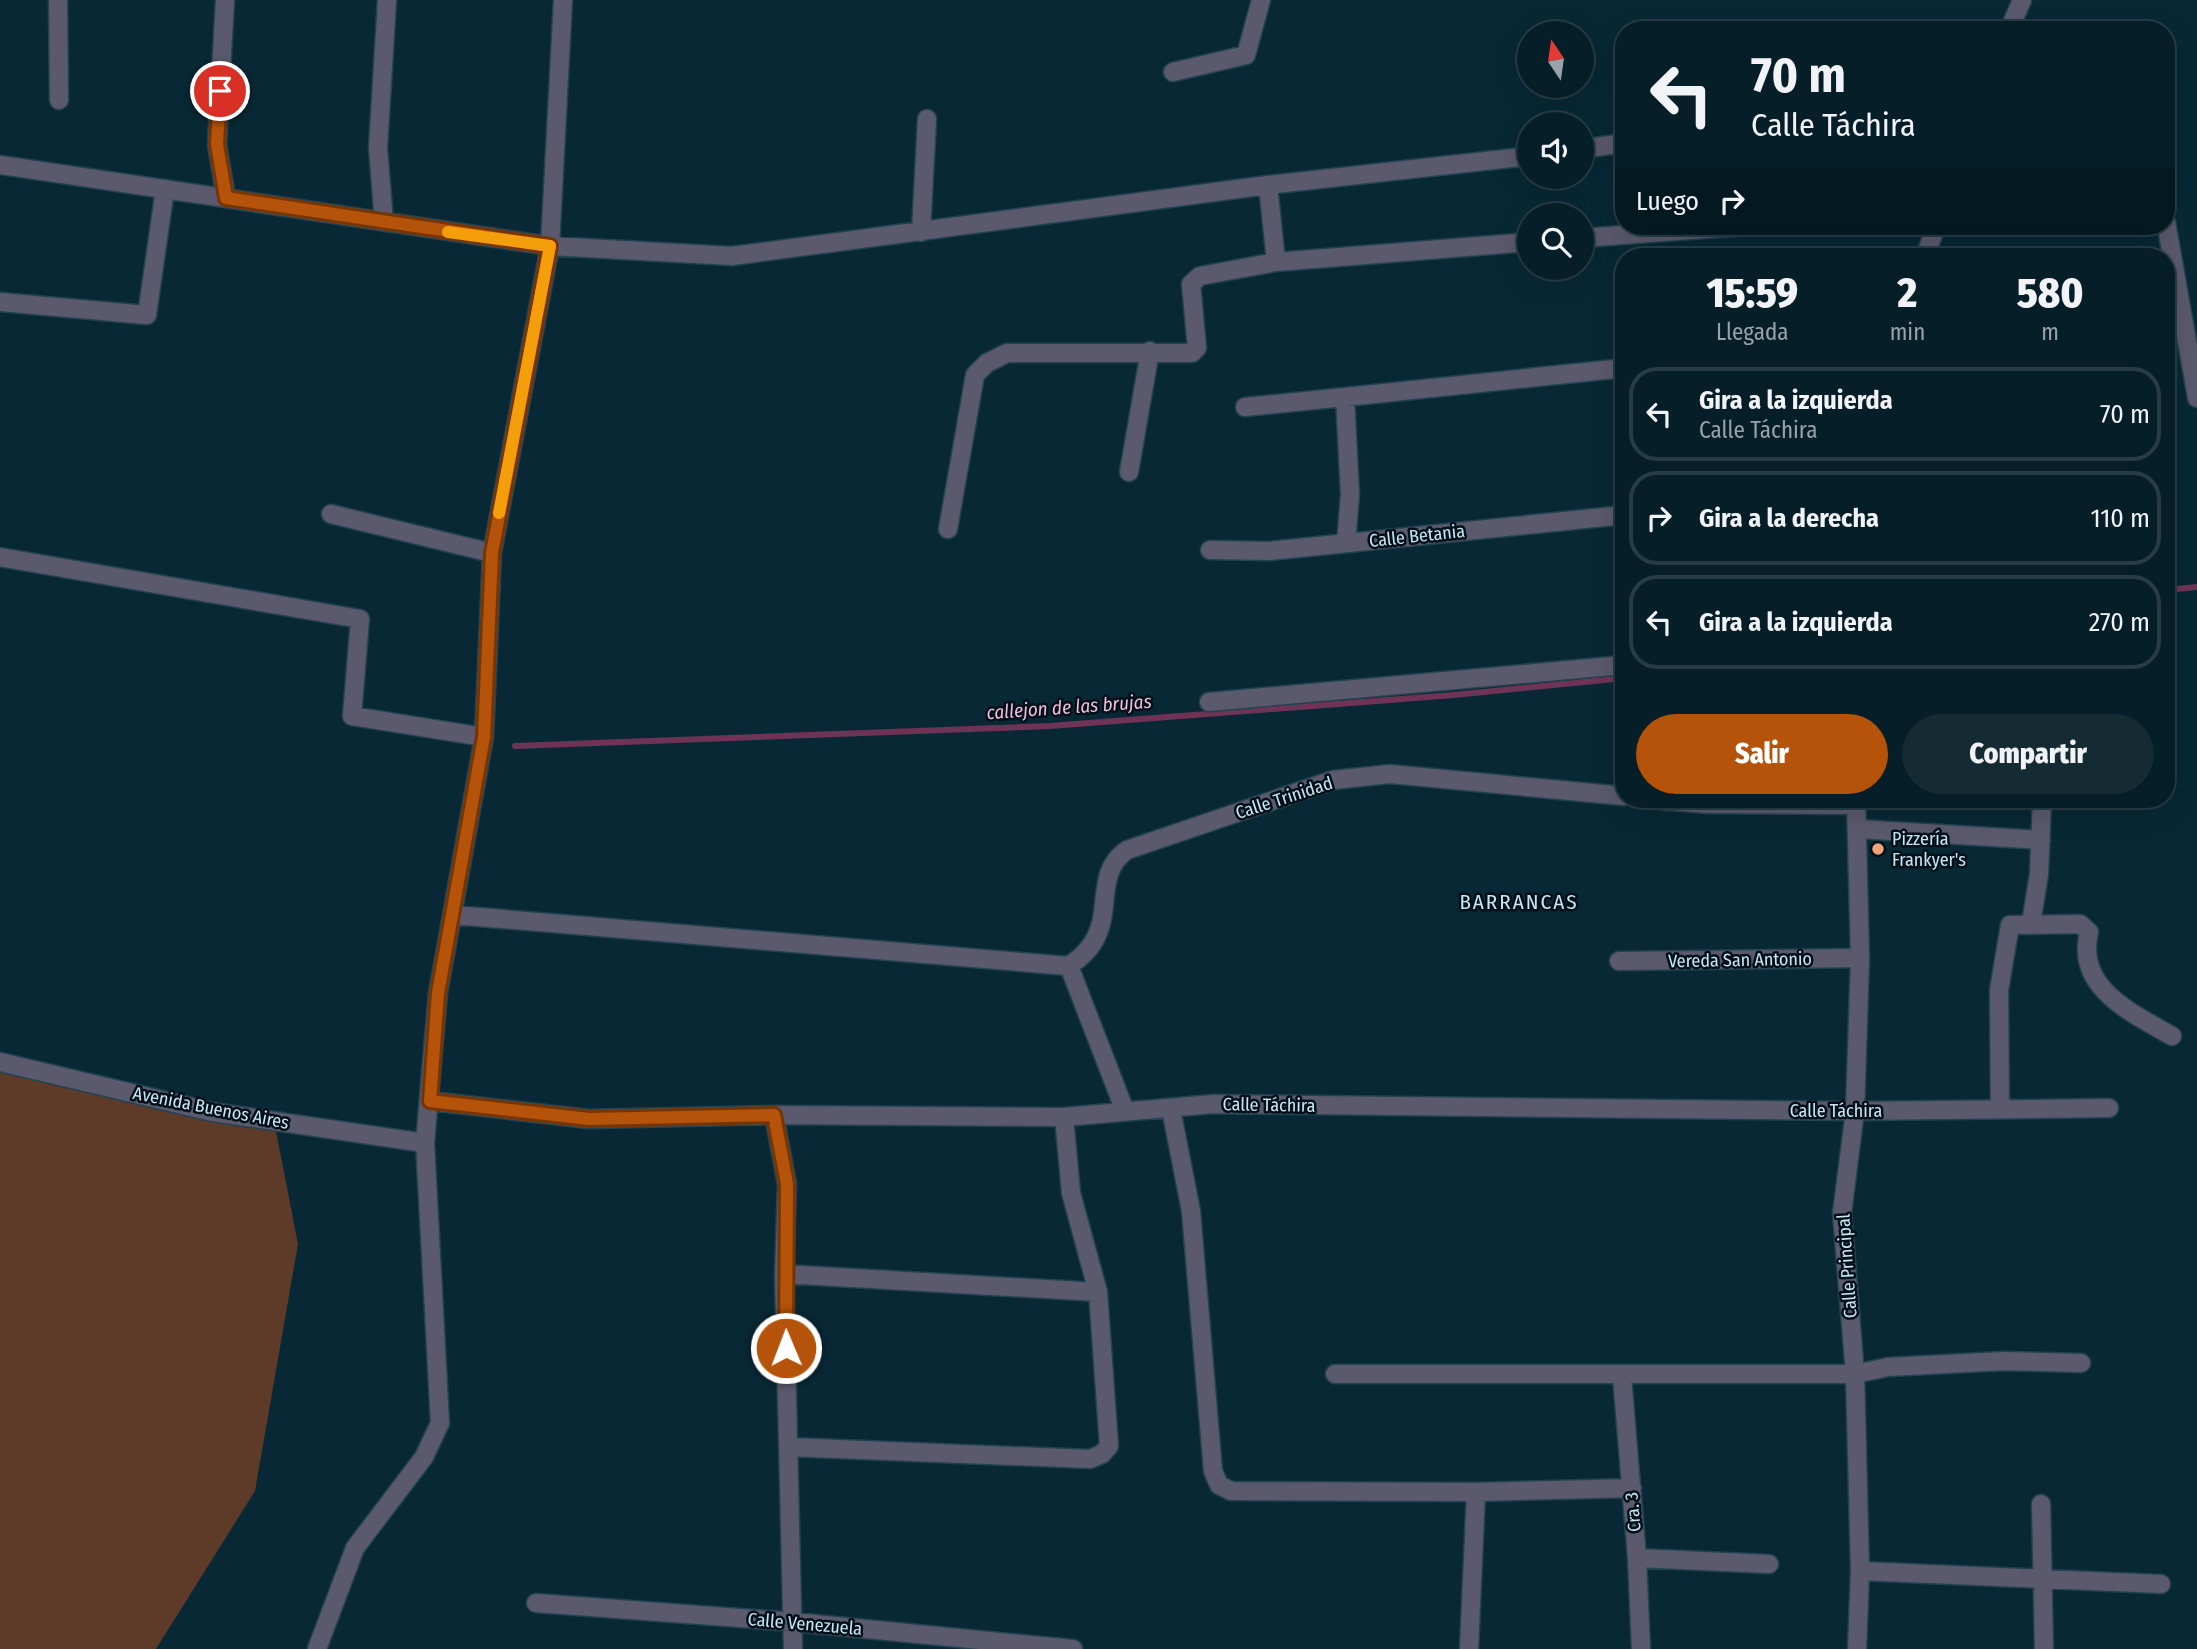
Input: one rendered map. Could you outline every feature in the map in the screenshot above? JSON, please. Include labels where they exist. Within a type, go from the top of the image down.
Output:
[{"type":"street","points":[[58,0],[58,100]]},
{"type":"street","points":[[225,0],[217,144],[226,198]]},
{"type":"street","points":[[384,222],[378,148],[387,0]]},
{"type":"street","points":[[317,1649],[355,1548],[417,1467],[440,1423],[425,1143],[438,993],[484,737],[492,553],[550,246],[563,0]]},
{"type":"street","points":[[1173,72],[1246,55],[1261,0]]},
{"type":"street","points":[[2013,21],[2022,0]]},
{"type":"street","points":[[921,232],[928,119]]},
{"type":"street","points":[[1594,147],[1615,144]]},
{"type":"street","points":[[0,165],[550,246],[732,256],[1268,185],[1517,157]]},
{"type":"street","points":[[1268,185],[1276,262]]},
{"type":"street","points":[[0,302],[147,315],[165,189]]},
{"type":"street","points":[[1594,237],[1622,235]]},
{"type":"street","points":[[948,529],[975,375],[987,363],[1007,353],[1195,351],[1191,284],[1194,279],[1276,262],[1517,243]]},
{"type":"street","points":[[2175,273],[2197,398]]},
{"type":"street","points":[[1129,472],[1150,351]]},
{"type":"street","points":[[1245,407],[1615,369]]},
{"type":"street","points":[[1345,397],[1350,495],[1346,543]]},
{"type":"street","points":[[331,514],[492,553]]},
{"type":"street","name":"Calle Betania","points":[[1210,550],[1269,551],[1615,516]]},
{"type":"street","points":[[0,557],[360,619],[352,716],[484,737]]},
{"type":"street","points":[[1209,702],[1615,666]]},
{"type":"street","name":"Calle Trinidad","points":[[1069,966],[1086,952],[1097,936],[1108,872],[1115,859],[1127,850],[1333,780],[1390,774],[1615,795]]},
{"type":"street","name":"Calle Principal","points":[[1856,808],[1860,958],[1855,1111],[1842,1213],[1855,1374],[1860,1572],[1857,1649]]},
{"type":"street","points":[[2031,923],[2041,840],[2042,808]]},
{"type":"street","points":[[1857,829],[2041,840]]},
{"type":"street","points":[[454,915],[1069,966],[1125,1111]]},
{"type":"street","points":[[2000,1109],[1998,990],[2010,925],[2080,924],[2089,932],[2085,948],[2100,988],[2126,1009],[2172,1036]]},
{"type":"street","name":"Vereda San Antonio","points":[[1619,961],[1860,958]]},
{"type":"street","name":"Avenida Buenos Aires","points":[[0,1062],[212,1112],[425,1143]]},
{"type":"street","name":"Calle Táchira","points":[[430,1101],[589,1119],[774,1115],[1064,1117],[1213,1104],[1855,1111],[2109,1108]]},
{"type":"street","points":[[1171,1109],[1191,1211],[1213,1471],[1219,1485],[1231,1492],[1476,1492],[1632,1488]]},
{"type":"street","points":[[774,1115],[787,1184],[784,1274],[793,1649]]},
{"type":"street","points":[[788,1447],[1090,1459],[1102,1454],[1109,1446],[1098,1292],[1071,1193],[1064,1117]]},
{"type":"street","points":[[784,1274],[1098,1292]]},
{"type":"street","points":[[1335,1374],[1855,1374],[1888,1367],[2004,1361],[2081,1363]]},
{"type":"street","name":"Cra. 3","points":[[1622,1376],[1637,1558],[1641,1649]]},
{"type":"street","points":[[1469,1649],[1476,1492]]},
{"type":"street","points":[[2041,1504],[2044,1649]]},
{"type":"street","points":[[1637,1558],[1769,1564]]},
{"type":"street","points":[[1860,1572],[2161,1584]]},
{"type":"street","name":"Calle Venezuela","points":[[536,1603],[794,1622],[1071,1649]]},
{"type":"shaded area","points":[[0,1062],[274,1121],[298,1244],[255,1491],[156,1649],[0,1649]]},
{"type":"waterway","name":"callejon de las brujas","points":[[2175,589],[2197,587]]},
{"type":"waterway","name":"callejon de las brujas","points":[[515,746],[1050,726],[1454,695],[1615,679]]},
{"type":"slow traffic","points":[[448,232],[550,246],[499,513]]},
{"type":"place","name":"Pizzería Frankyer's","points":[[1878,849]]},
{"type":"district","name":"BARRANCAS","points":[[1519,902]]},
{"type":"route","points":[[220,91],[217,144],[226,198],[550,246],[492,553],[484,737],[438,993],[430,1101],[589,1119],[774,1115],[787,1184],[784,1274],[786,1348]]}]
